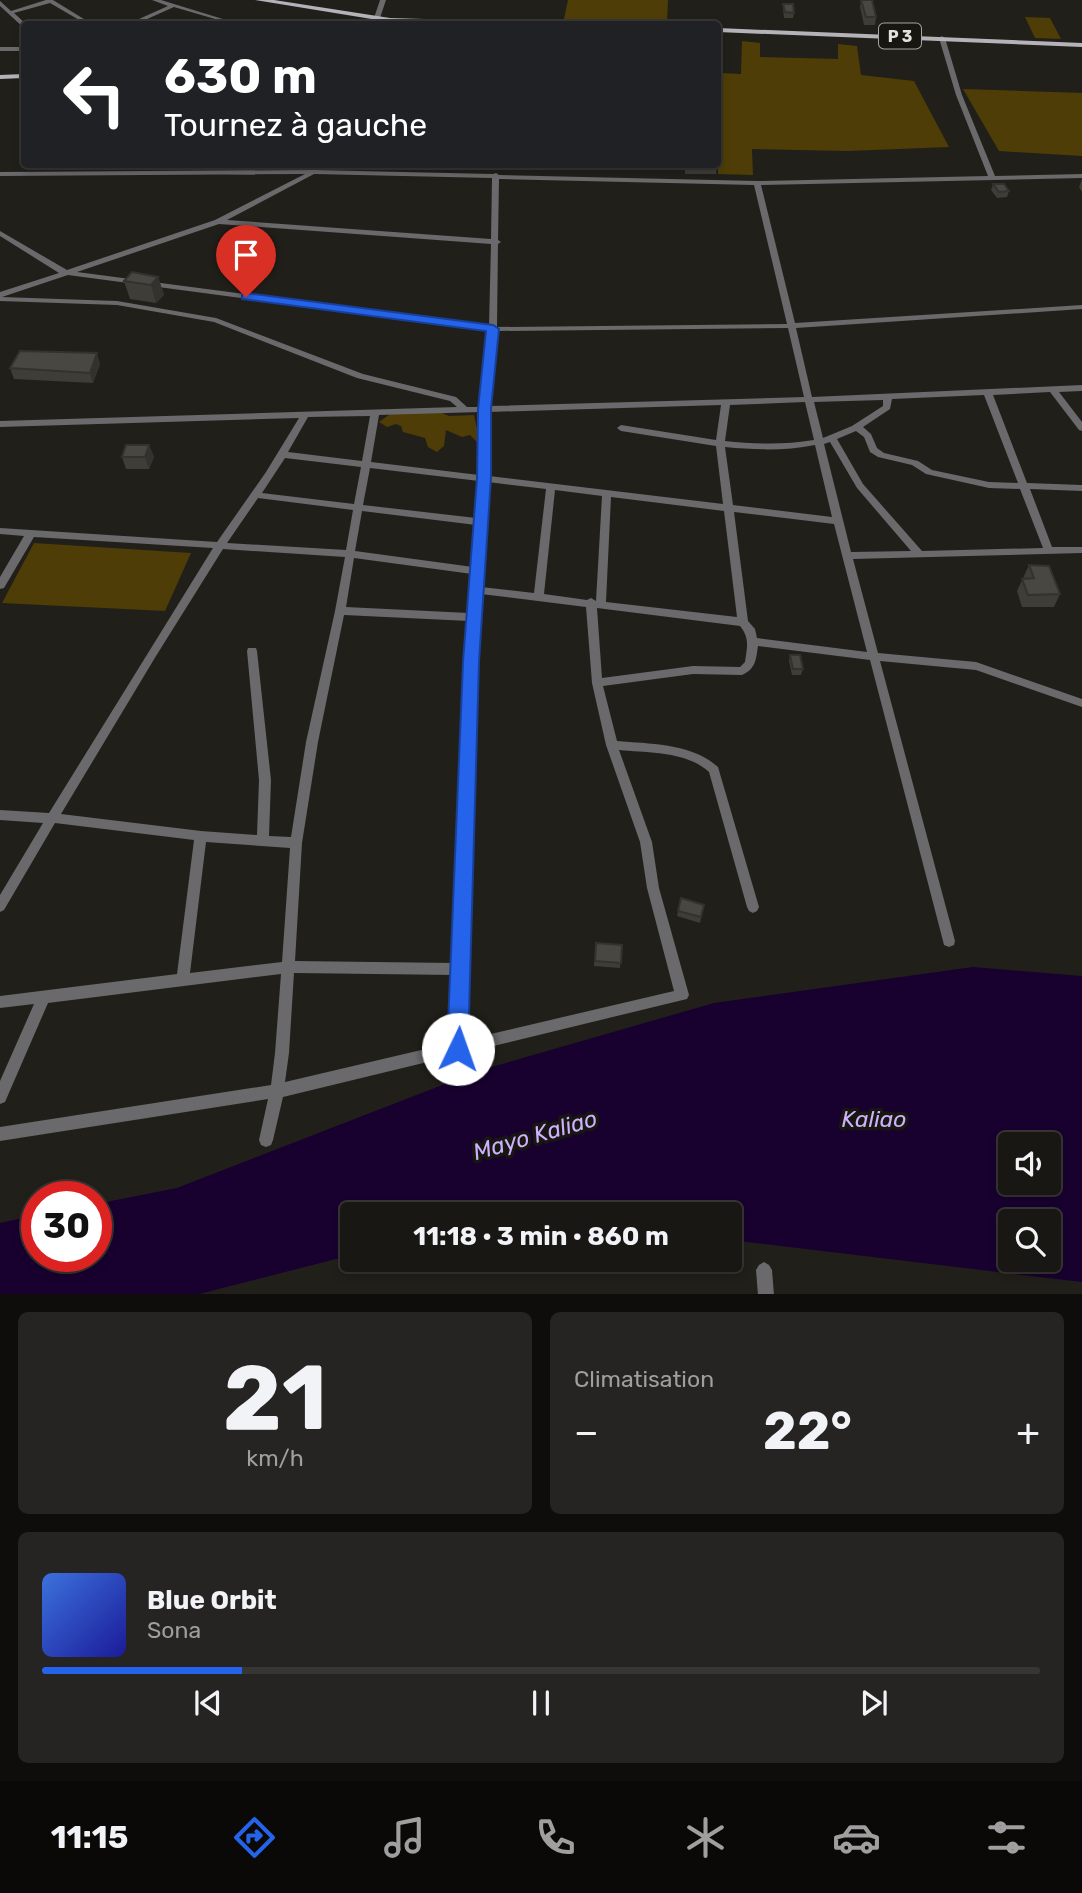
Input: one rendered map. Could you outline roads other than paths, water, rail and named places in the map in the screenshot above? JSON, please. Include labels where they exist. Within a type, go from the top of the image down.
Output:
[{"type":"main road","points":[[259,0],[363,21]]},
{"type":"main road","points":[[384,21],[424,21]]},
{"type":"main road","name":"P 3","points":[[721,30],[1082,45]]},
{"type":"main road","points":[[0,78],[21,76]]},
{"type":"street","points":[[12,12],[49,0],[84,21]]},
{"type":"street","points":[[155,0],[225,21]]},
{"type":"street","points":[[374,21],[383,0]]},
{"type":"street","points":[[0,3],[21,22]]},
{"type":"street","points":[[139,21],[172,6]]},
{"type":"street","points":[[942,38],[959,95],[992,178]]},
{"type":"street","points":[[0,49],[21,47]]},
{"type":"street","points":[[0,174],[316,168],[757,183],[1082,176]]},
{"type":"street","points":[[0,297],[63,272],[218,222],[316,168]]},
{"type":"street","points":[[458,1049],[474,617],[484,478],[485,409],[493,329],[496,175]]},
{"type":"street","points":[[757,183],[789,326],[810,399],[838,522],[950,941]]},
{"type":"street","points":[[218,222],[496,242]]},
{"type":"street","points":[[0,233],[63,272],[493,329],[789,326],[1082,307]]},
{"type":"street","points":[[0,246],[12,240]]},
{"type":"street","points":[[0,297],[117,303],[216,320],[360,376],[453,399],[464,410]]},
{"type":"street","points":[[1052,388],[1082,428]]},
{"type":"street","points":[[0,424],[888,397],[1082,388]]},
{"type":"street","points":[[987,391],[1049,551]]},
{"type":"street","points":[[621,428],[761,449],[791,449],[820,443],[857,427],[884,410],[888,397]]},
{"type":"street","points":[[597,682],[693,670],[742,671],[750,664],[754,641],[743,622],[720,443],[726,402]]},
{"type":"street","points":[[266,1140],[278,1091],[296,843],[312,743],[340,611],[375,412]]},
{"type":"street","points":[[0,906],[219,545],[284,455],[304,414]]},
{"type":"street","points":[[857,427],[868,436],[873,450],[881,455],[911,461],[929,472],[982,484],[1024,488],[1082,488]]},
{"type":"street","points":[[832,438],[860,486],[919,554]]},
{"type":"street","points":[[284,455],[838,522]]},
{"type":"street","points":[[539,597],[551,486]]},
{"type":"street","points":[[0,1134],[278,1091],[682,995],[653,888],[646,842],[612,745],[597,682],[596,603],[607,493]]},
{"type":"street","points":[[257,495],[481,522]]},
{"type":"street","points":[[0,531],[349,554],[477,571]]},
{"type":"street","points":[[0,585],[31,533]]},
{"type":"street","points":[[849,556],[1082,550]]},
{"type":"street","points":[[476,590],[743,622]]},
{"type":"street","points":[[340,611],[474,617]]},
{"type":"street","points":[[754,641],[975,666],[1082,703]]},
{"type":"street","points":[[251,651],[265,780],[263,840]]},
{"type":"street","points":[[612,745],[690,755],[708,762],[714,771],[727,825],[753,907]]},
{"type":"street","points":[[0,815],[296,843]]},
{"type":"street","points":[[183,979],[201,836]]},
{"type":"street","points":[[0,1002],[287,967],[463,969]]},
{"type":"street","points":[[0,1097],[44,996]]},
{"type":"street","points":[[764,1270],[766,1294]]},
{"type":"water","name":"Kaliao","points":[[973,967],[1082,976],[1082,1282],[998,1272],[1061,1272],[1061,1209],[998,1209],[998,1272],[742,1241],[742,1202],[340,1202],[340,1259],[199,1294],[0,1294],[0,1223],[21,1218],[21,1272],[112,1272],[112,1201],[177,1188],[481,1070],[714,1003]]},
{"type":"water label","name":"Mayo Kaliao","points":[[535,1135]]}]
